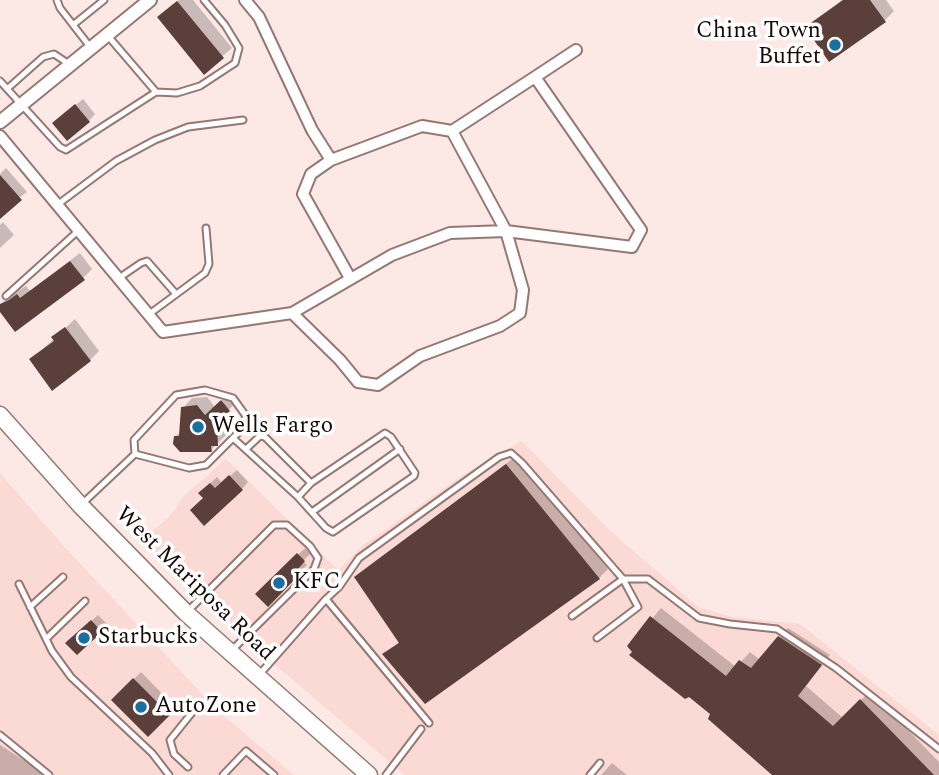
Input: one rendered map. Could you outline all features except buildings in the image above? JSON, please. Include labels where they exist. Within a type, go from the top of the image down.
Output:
[{"type":"main road","name":"West Mariposa Road","points":[[0,415],[80,505],[186,613],[369,775]]},
{"type":"street","points":[[0,122],[150,0]]},
{"type":"street","points":[[245,0],[259,18],[312,130],[331,160]]},
{"type":"street","points":[[350,278],[303,194],[311,174],[331,160],[422,126],[452,131],[576,50]]},
{"type":"street","points":[[0,136],[163,332],[292,313],[392,256],[450,233],[506,231],[632,247],[641,230],[535,77]]},
{"type":"street","points":[[292,313],[340,360],[358,382],[378,385],[420,356],[500,326],[520,313],[523,290],[506,231],[452,131]]},
{"type":"lane","points":[[57,0],[60,8],[91,48]]},
{"type":"lane","points":[[73,25],[104,0]]},
{"type":"lane","points":[[0,81],[20,105],[66,150],[156,92],[177,93],[200,86],[235,63],[239,48],[225,25],[204,0]]},
{"type":"lane","points":[[107,35],[156,92]]},
{"type":"lane","points":[[7,89],[43,57],[54,54],[70,65]]},
{"type":"lane","points":[[57,205],[116,161],[155,140],[188,127],[243,120]]},
{"type":"lane","points":[[148,315],[205,273],[209,264],[206,228]]},
{"type":"lane","points":[[6,296],[78,231]]},
{"type":"lane","points":[[118,279],[148,261],[176,294]]},
{"type":"lane","points":[[205,390],[233,398],[246,416],[239,432],[206,465],[188,468],[135,454],[134,440],[176,395],[205,390]]},
{"type":"lane","points":[[233,438],[333,532],[414,476],[415,472],[391,437],[385,433],[311,483],[298,497]]},
{"type":"lane","points":[[246,449],[260,436],[265,437],[311,483]]},
{"type":"lane","points":[[312,512],[400,449]]},
{"type":"lane","points":[[257,678],[339,587],[359,558],[499,457],[511,453],[623,579],[638,607],[597,638]]},
{"type":"lane","points":[[80,505],[135,454]]},
{"type":"lane","points":[[186,613],[274,525],[287,526],[310,547],[318,558],[314,569],[229,653]]},
{"type":"lane","points":[[30,607],[63,577]]},
{"type":"lane","points":[[572,616],[623,579],[648,579],[699,618],[778,629],[835,668],[939,748]]},
{"type":"lane","points":[[19,584],[46,639],[71,677],[144,745],[169,775]]},
{"type":"lane","points":[[326,600],[429,723]]},
{"type":"lane","points":[[46,639],[85,601]]},
{"type":"lane","points":[[188,768],[174,754],[170,740],[195,709]]},
{"type":"lane","points":[[386,775],[421,729]]},
{"type":"lane","points":[[0,735],[49,775]]},
{"type":"lane","points":[[223,775],[246,751],[274,775]]},
{"type":"lane","points":[[590,775],[600,763]]},
{"type":"shaded area","points":[[522,441],[607,528],[698,607],[733,617],[800,624],[939,735],[939,775],[405,775],[267,658],[142,540],[169,517],[184,496],[226,459],[338,570],[362,546],[463,475]]},
{"type":"shaded area","points":[[0,473],[60,542],[216,709],[294,775],[0,775]]},
{"type":"place","name":"China Town Buffet","points":[[835,45]]},
{"type":"place","name":"Wells Fargo","points":[[198,427]]},
{"type":"place","name":"KFC","points":[[279,583]]},
{"type":"place","name":"Starbucks","points":[[84,638]]},
{"type":"place","name":"AutoZone","points":[[141,707]]}]
